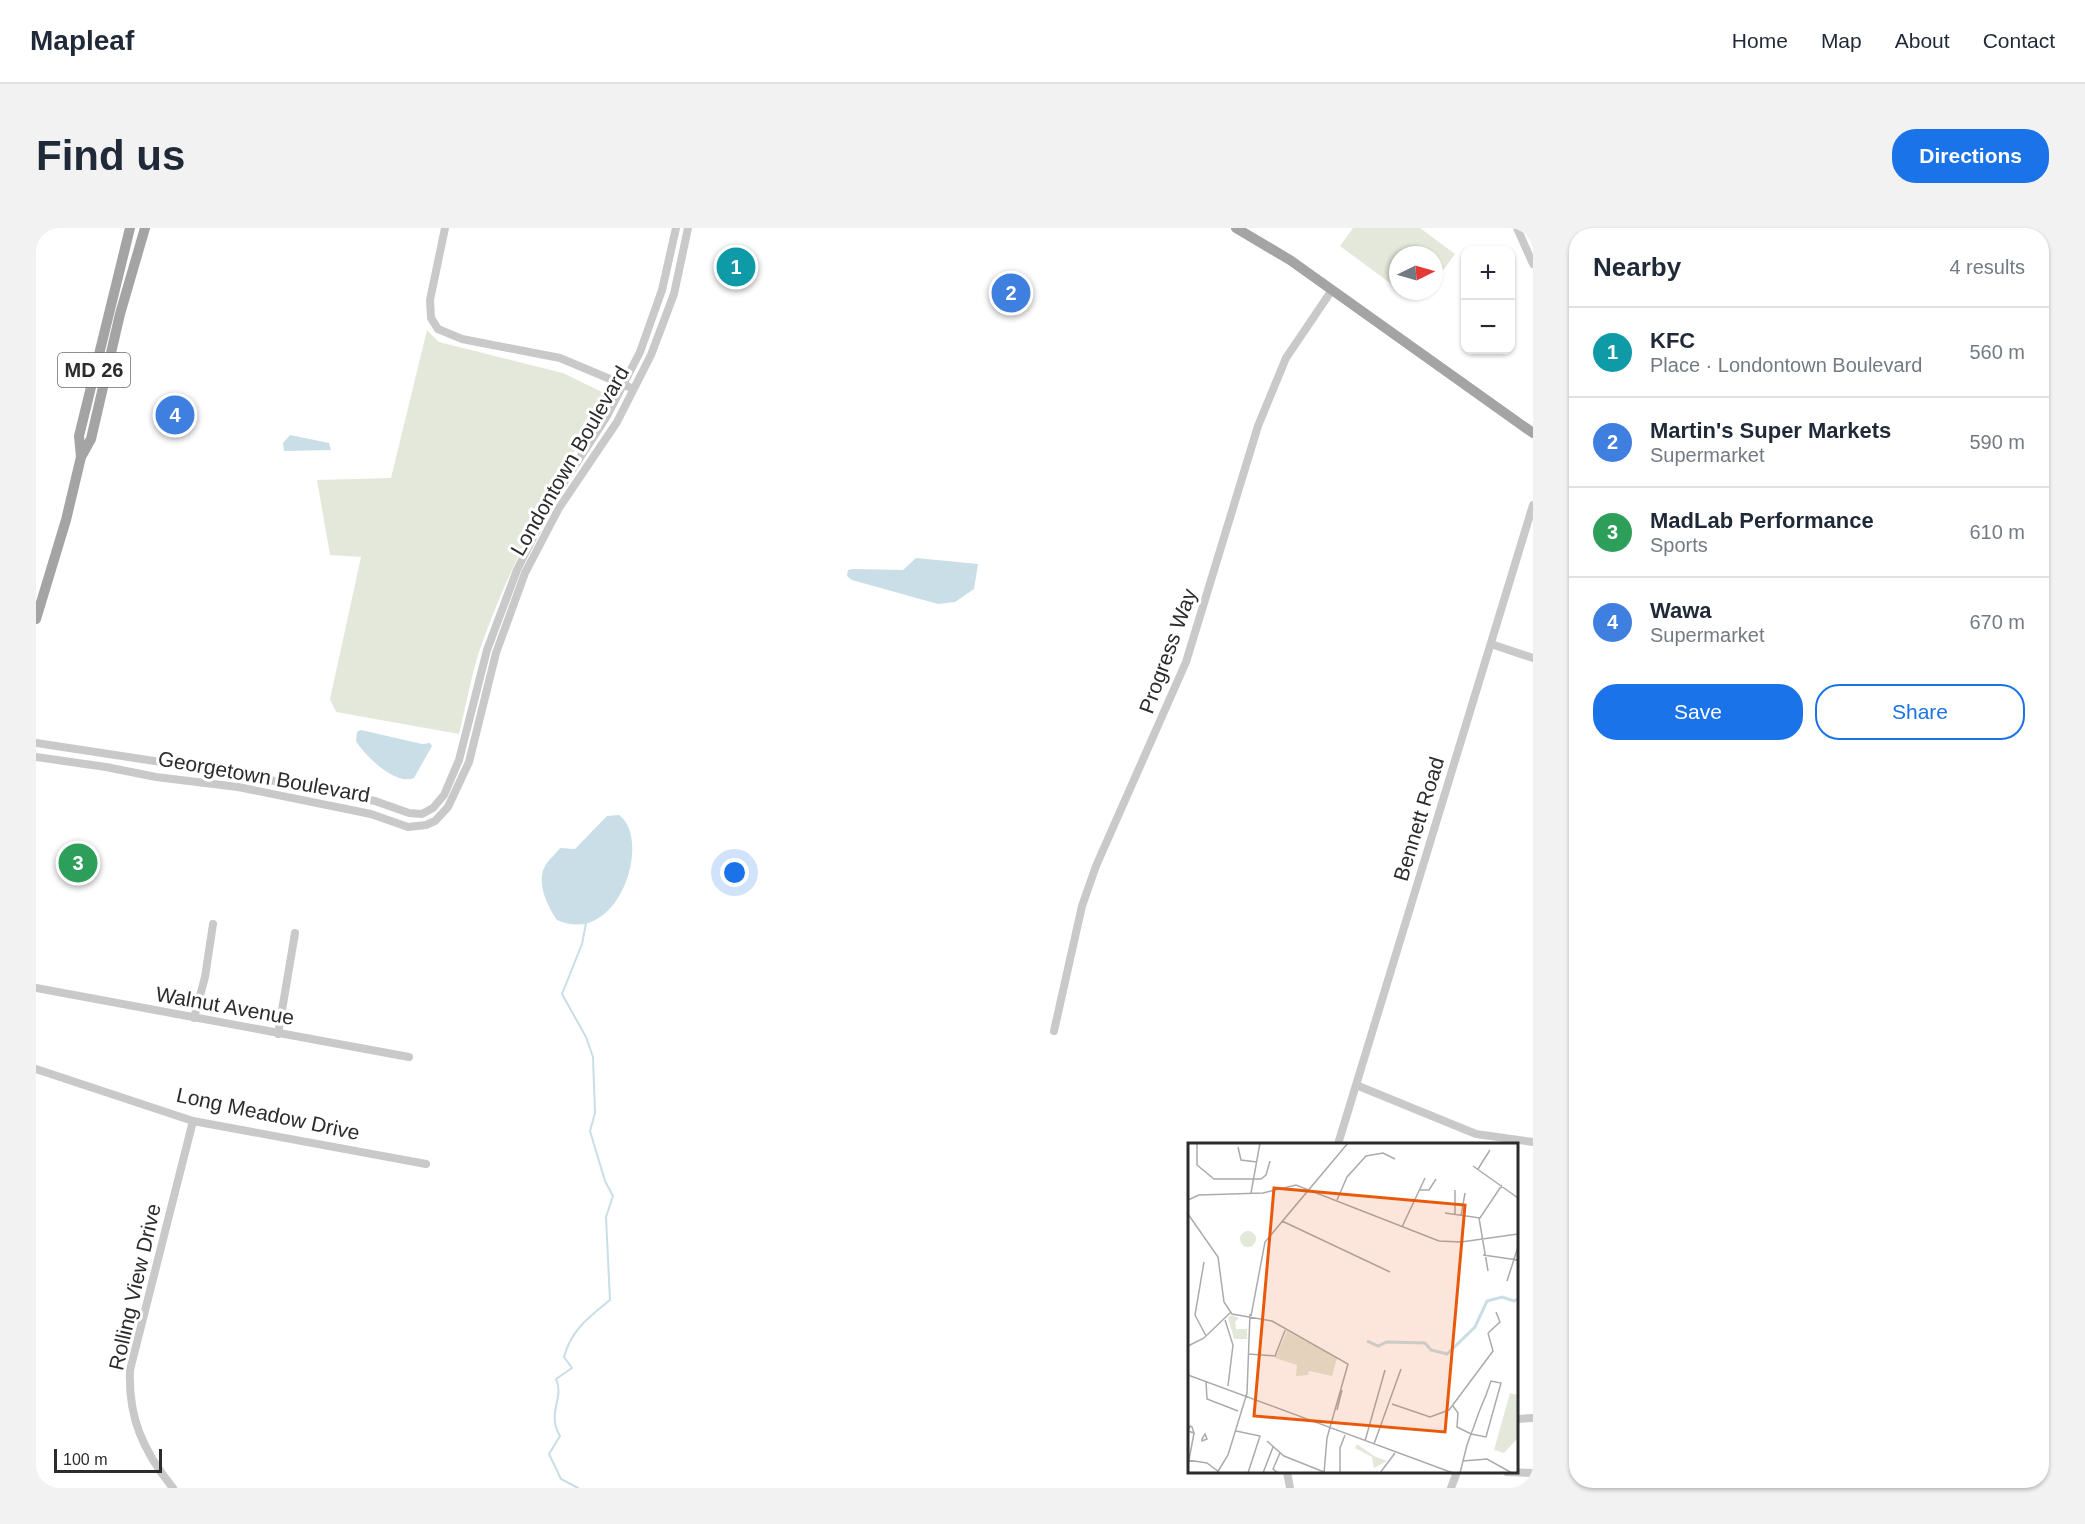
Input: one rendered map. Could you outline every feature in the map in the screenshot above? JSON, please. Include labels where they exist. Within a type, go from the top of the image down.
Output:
[{"type":"main road","name":"MD 26","points":[[81,457],[79,436],[130,228]]},
{"type":"main road","name":"MD 26","points":[[36,619],[66,520],[81,457],[91,439],[120,314],[145,228]]},
{"type":"main road","points":[[1236,228],[1290,260],[1533,433]]},
{"type":"street","points":[[445,228],[430,300],[431,318],[438,329],[462,339],[560,358],[635,390]]},
{"type":"street","name":"Londontown Boulevard","points":[[456,779],[487,650],[517,570],[550,504],[625,385],[640,352],[662,290],[676,228]]},
{"type":"street","name":"Londontown Boulevard","points":[[456,779],[476,740],[502,633],[525,573],[559,508],[635,390],[674,294],[688,228]]},
{"type":"street","points":[[1517,228],[1533,264]]},
{"type":"street","name":"Progress Way","points":[[1054,1031],[1082,906],[1096,866],[1186,663],[1258,426],[1286,358],[1332,290]]},
{"type":"street","name":"Bennett Road","points":[[1338,1143],[1533,505]]},
{"type":"street","points":[[1491,644],[1533,658]]},
{"type":"street","name":"Georgetown Boulevard","points":[[36,743],[240,774],[375,801],[416,814],[429,811],[439,803],[456,779]]},
{"type":"street","name":"Georgetown Boulevard","points":[[36,757],[238,788],[371,814],[416,827],[426,825],[442,815],[456,779]]},
{"type":"street","points":[[194,1018],[205,977],[213,924]]},
{"type":"street","points":[[278,1034],[295,933]]},
{"type":"street","name":"Walnut Avenue","points":[[36,988],[409,1057]]},
{"type":"street","name":"Long Meadow Drive","points":[[36,1069],[193,1121],[426,1164]]},
{"type":"street","points":[[1356,1085],[1476,1134],[1533,1142]]},
{"type":"street","name":"Rolling View Drive","points":[[173,1488],[155,1466],[141,1441],[131,1408],[130,1370],[193,1121]]},
{"type":"street","points":[[1518,1472],[1533,1473]]},
{"type":"street","points":[[1287,1473],[1290,1488]]},
{"type":"street","points":[[1451,1488],[1457,1473]]},
{"type":"shaded area","points":[[1353,228],[1420,228],[1455,254],[1443,271],[1443,246],[1389,246],[1389,282],[1340,246]]},
{"type":"shaded area","points":[[427,330],[439,342],[563,373],[608,395],[537,518],[507,581],[480,649],[459,734],[336,712],[330,699],[361,557],[330,555],[317,480],[391,478]]},
{"type":"water","points":[[290,435],[329,443],[331,450],[284,451],[283,443]]},
{"type":"water","points":[[916,558],[978,564],[974,589],[955,602],[938,604],[852,580],[847,576],[848,570],[853,569],[903,570]]},
{"type":"water","points":[[361,730],[422,744],[430,743],[432,746],[414,778],[399,778],[382,768],[360,747],[356,741],[357,732]]},
{"type":"water","points":[[619,815],[629,828],[632,846],[630,867],[624,887],[612,906],[597,919],[579,925],[557,920],[546,901],[542,886],[545,866],[560,848],[575,849],[607,816]]},
{"type":"waterway","points":[[578,1488],[561,1479],[549,1454],[560,1436],[555,1420],[558,1393],[556,1379],[572,1368],[564,1357],[571,1339],[588,1318],[610,1300],[606,1217],[613,1196],[605,1181],[590,1131],[595,1113],[593,1057],[586,1037],[562,994],[582,944],[586,923]]},
{"type":"place","name":"KFC","points":[[736,267]]},
{"type":"place","name":"Martin's Super Markets","points":[[1011,293]]},
{"type":"place","name":"Wawa","points":[[175,415]]},
{"type":"place","name":"MadLab Performance","points":[[78,863]]}]
